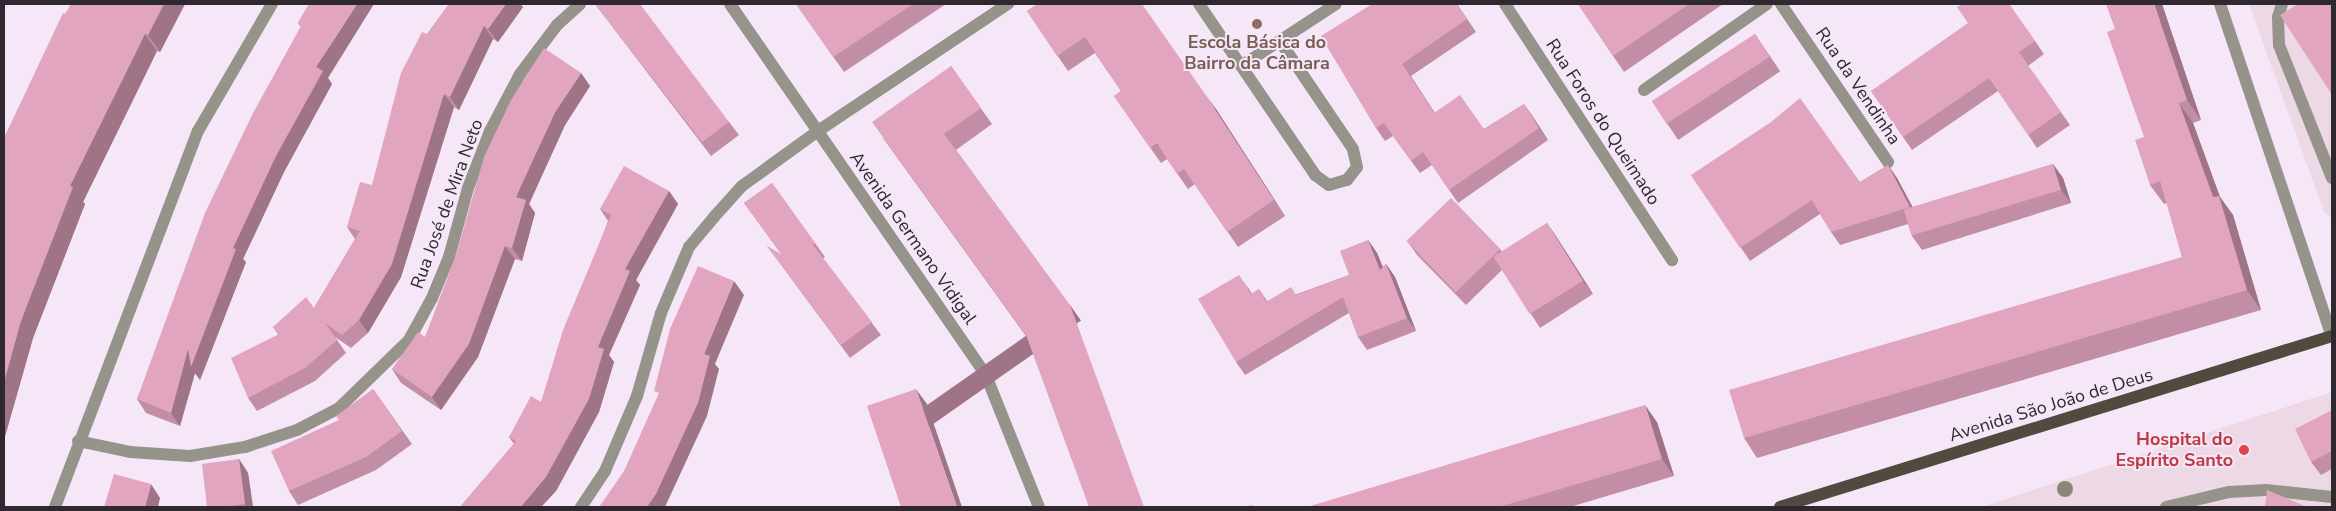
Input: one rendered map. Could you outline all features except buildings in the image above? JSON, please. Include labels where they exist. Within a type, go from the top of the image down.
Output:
[{"type":"main road","name":"Avenida São João de Deus","points":[[1780,507],[2332,336]]},
{"type":"street","points":[[55,507],[78,441],[198,131],[272,4]]},
{"type":"street","name":"Rua José de Mira Neto","points":[[78,441],[130,452],[190,456],[254,444],[297,430],[339,408],[408,340],[432,298],[449,257],[468,188],[490,131],[520,74],[557,25],[580,4]]},
{"type":"street","name":"Avenida Germano Vidigal","points":[[730,4],[985,373],[1039,507]]},
{"type":"street","points":[[582,507],[605,471],[633,404],[661,313],[689,248],[742,186],[818,131],[1008,4]]},
{"type":"street","points":[[1199,4],[1315,175],[1329,185],[1347,180],[1357,167],[1353,150],[1280,41]]},
{"type":"street","points":[[1241,66],[1336,4]]},
{"type":"street","name":"Rua Foros do Queimado","points":[[1505,4],[1672,260]]},
{"type":"street","points":[[1644,90],[1767,4]]},
{"type":"street","name":"Rua da Vendinha","points":[[1781,4],[1888,162]]},
{"type":"street","points":[[2220,4],[2332,336]]},
{"type":"street","points":[[2282,4],[2278,17],[2279,45],[2328,157],[2332,178]]},
{"type":"street","points":[[2166,507],[2228,492],[2266,490],[2332,497]]},
{"type":"shaded area","points":[[2249,4],[2332,4],[2332,218],[2324,212]]},
{"type":"shaded area","name":"Hospital do Espírito Santo","points":[[2332,392],[2332,507],[1981,507]]},
{"type":"place","name":"Escola Básica do Bairro da Câmara","points":[[1257,24]]},
{"type":"place","name":"Hospital do Espírito Santo","points":[[2244,450]]}]
